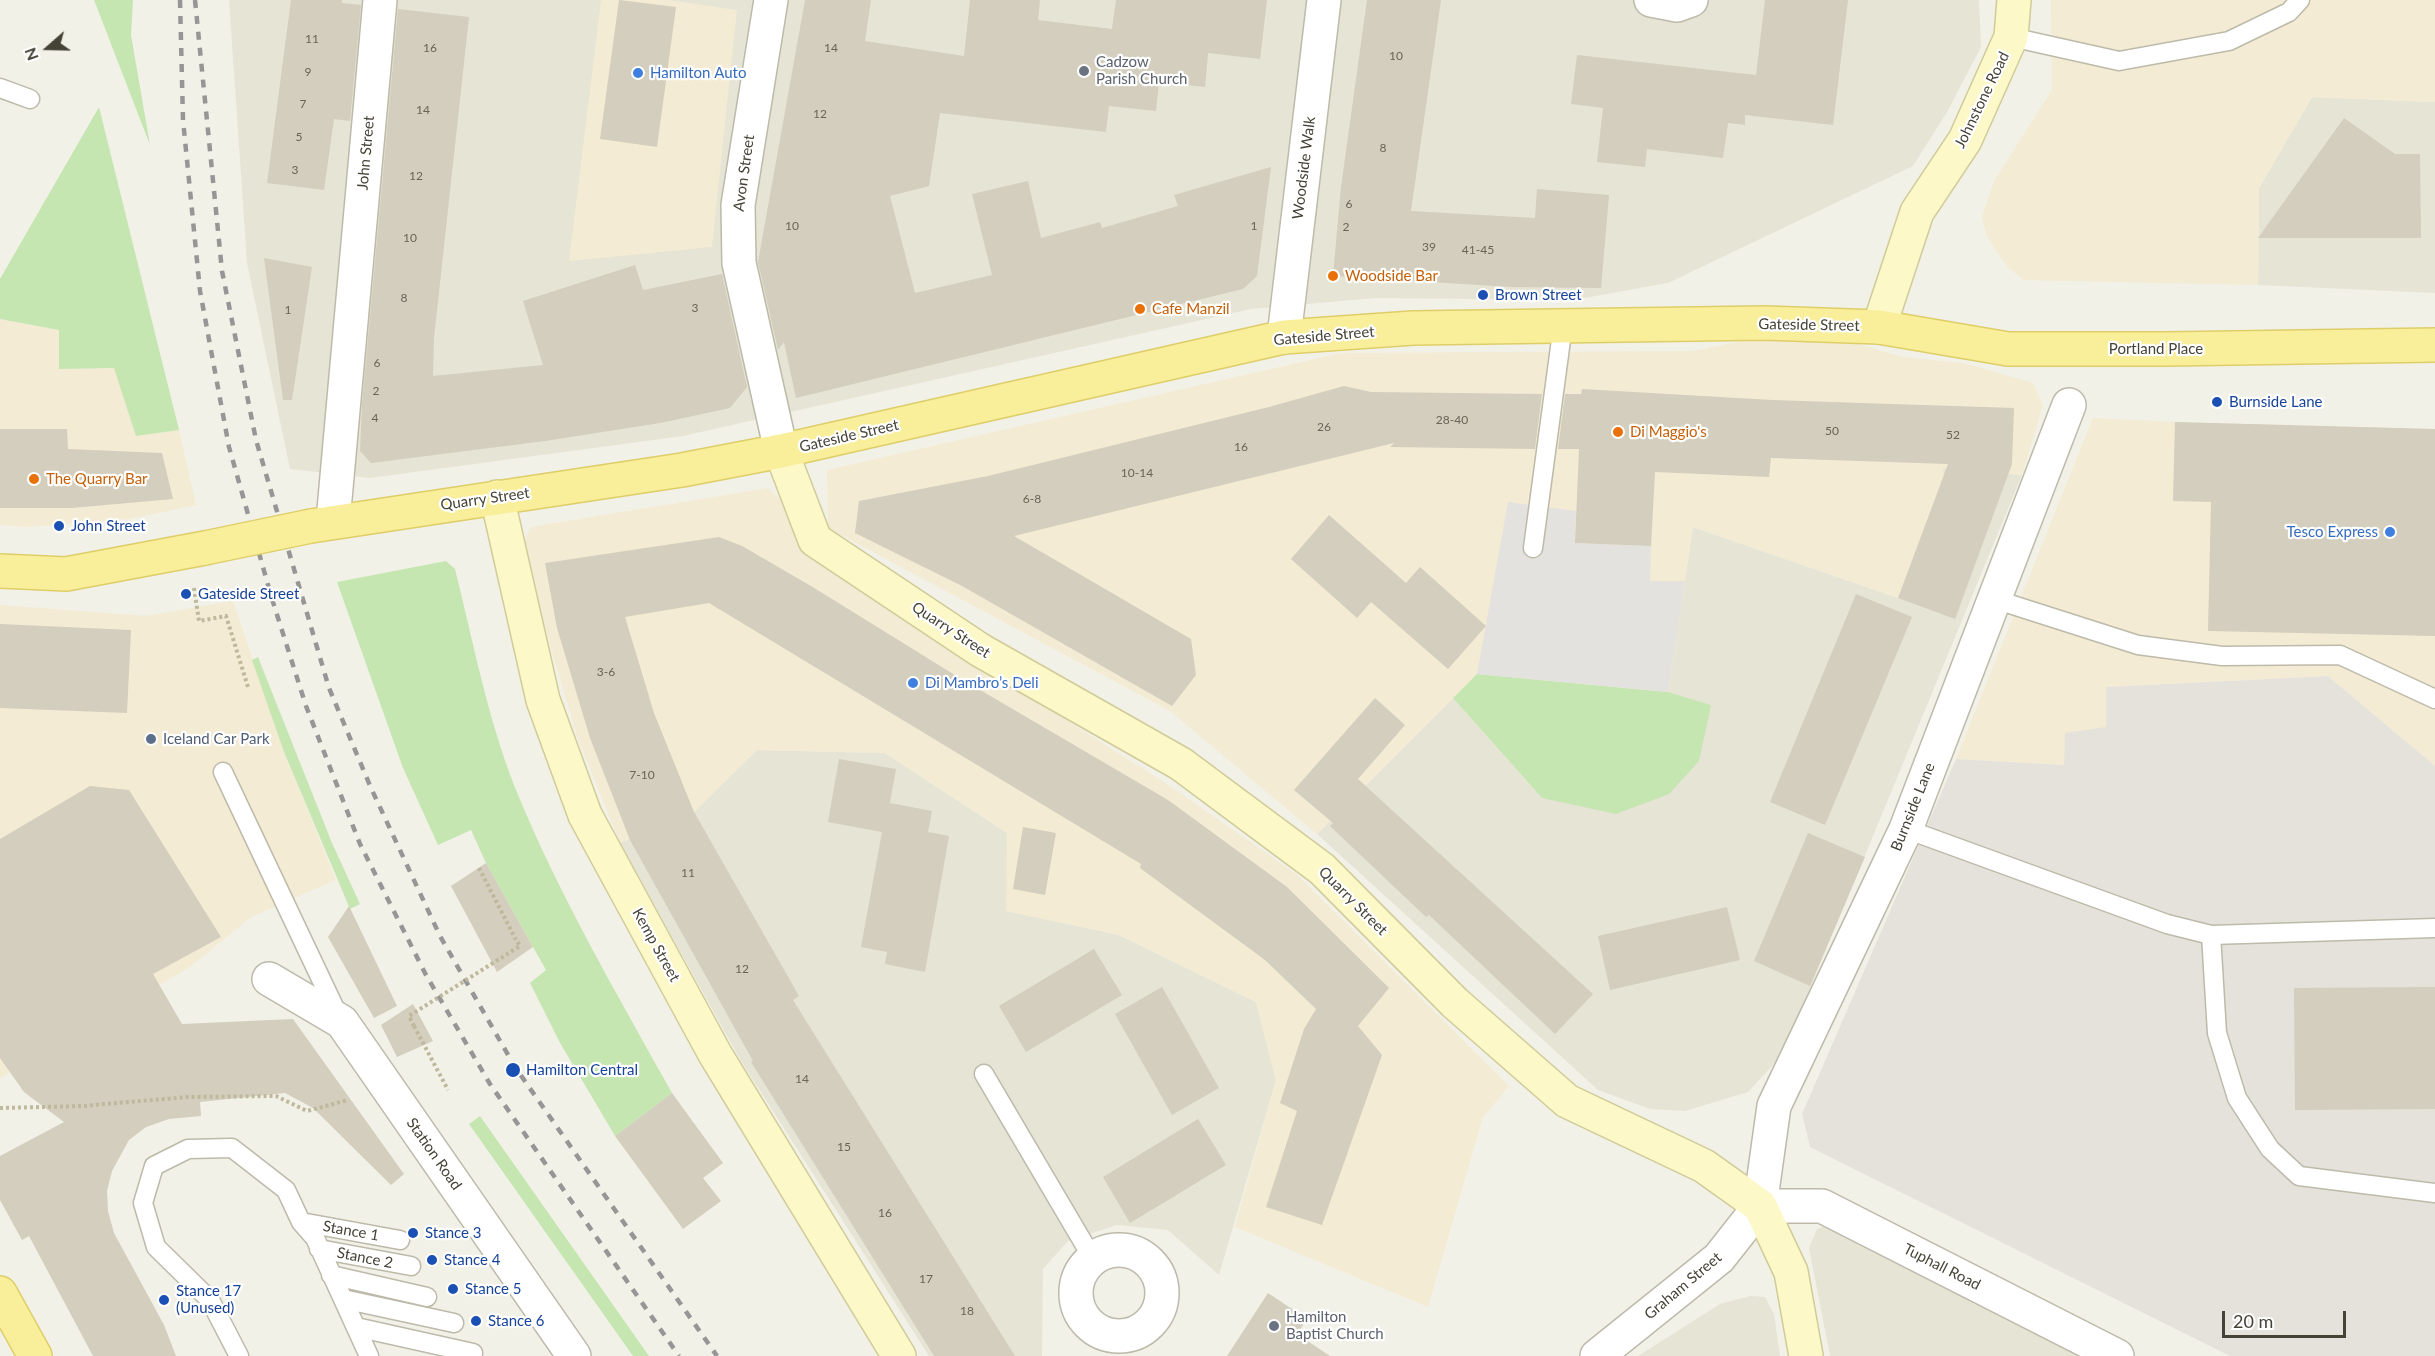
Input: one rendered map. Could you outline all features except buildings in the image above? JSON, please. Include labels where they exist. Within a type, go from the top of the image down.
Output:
[{"type":"main road","name":"Gateside Street","points":[[781,451],[1284,337],[1413,328],[1563,325],[1765,324],[1879,327]]},
{"type":"main road","name":"Portland Place","points":[[1879,327],[2008,349],[2435,345]]},
{"type":"main road","name":"Quarry Street","points":[[0,571],[66,574],[197,550],[322,523],[682,470],[781,451]]},
{"type":"main road","points":[[0,1293],[35,1356]]},
{"type":"street","name":"John Street","points":[[322,523],[380,0]]},
{"type":"street","name":"Avon Street","points":[[771,0],[738,205],[738,251],[781,451]]},
{"type":"street","name":"Woodside Walk","points":[[1284,337],[1324,0]]},
{"type":"street","points":[[1651,0],[1677,5],[1691,0]]},
{"type":"street","name":"Johnstone Road","points":[[1879,327],[1917,212],[1965,140],[2012,37],[2014,0]]},
{"type":"street","name":"Burnside Lane","points":[[1760,1206],[1774,1106],[1906,830],[2069,405]]},
{"type":"street","name":"Quarry Street","points":[[781,451],[815,540],[980,651],[1181,764],[1322,869],[1455,1003],[1567,1101],[1704,1166],[1760,1206],[1791,1272],[1806,1356]]},
{"type":"street","name":"Kemp Street","points":[[497,497],[543,700],[585,815],[715,1054],[899,1356]]},
{"type":"street","name":"Station Road","points":[[269,979],[342,1022],[574,1356]]},
{"type":"street","name":"Graham Street","points":[[1597,1356],[1719,1258],[1760,1206]]},
{"type":"street","name":"Tuphall Road","points":[[1760,1206],[1822,1206],[2117,1356]]},
{"type":"street","points":[[1124,1250],[1140,1255],[1152,1266],[1160,1280],[1161,1297],[1157,1312],[1147,1325],[1114,1346],[1086,1321],[1077,1306],[1076,1288],[1081,1271],[1093,1258],[1108,1251],[1124,1250]]},
{"type":"lane","points":[[2012,37],[2119,62],[2229,41],[2289,12],[2300,0]]},
{"type":"lane","points":[[0,88],[30,99]]},
{"type":"lane","points":[[1533,548],[1563,325]]},
{"type":"lane","points":[[1994,599],[2138,645],[2222,656],[2340,655],[2435,699]]},
{"type":"lane","points":[[223,772],[342,1022]]},
{"type":"lane","points":[[1906,830],[2167,924],[2211,934],[2435,928]]},
{"type":"lane","points":[[2211,934],[2217,1033],[2237,1098],[2270,1149],[2299,1176],[2435,1193]]},
{"type":"lane","points":[[984,1074],[1093,1258]]},
{"type":"lane","points":[[239,1356],[210,1300],[156,1247],[143,1203],[154,1166],[188,1149],[232,1148],[286,1190],[301,1222],[315,1238],[369,1356]]},
{"type":"lane","name":"Stance 1","points":[[301,1222],[400,1240]]},
{"type":"lane","name":"Stance 2","points":[[319,1249],[411,1266]]},
{"type":"lane","points":[[331,1275],[427,1297]]},
{"type":"lane","points":[[343,1299],[454,1323]]},
{"type":"lane","points":[[356,1327],[473,1353]]},
{"type":"path","points":[[197,550],[200,621],[226,616],[248,687]]},
{"type":"path","points":[[448,1090],[409,1016],[520,946],[479,868]]},
{"type":"path","points":[[0,1108],[83,1106],[187,1097],[276,1096],[307,1111],[388,1089]]},
{"type":"shaded area","points":[[229,0],[1979,0],[1981,47],[1947,112],[1913,166],[1668,283],[1573,300],[1375,298],[1251,309],[683,436],[370,478],[290,469],[247,263]]},
{"type":"shaded area","points":[[601,0],[668,0],[737,10],[712,247],[569,261]]},
{"type":"shaded area","points":[[2051,0],[2435,0],[2435,102],[2312,97],[2259,188],[2258,285],[2024,280],[2007,267],[1987,237],[1982,218],[1994,181],[2052,90]]},
{"type":"shaded area","points":[[2312,97],[2435,102],[2435,293],[2258,285],[2259,188]]},
{"type":"shaded area","points":[[0,319],[59,330],[59,369],[115,368],[136,436],[179,430],[196,505],[130,519],[28,527],[0,525]]},
{"type":"shaded area","points":[[1776,334],[1828,335],[1902,357],[1963,363],[2033,383],[2043,405],[2022,475],[1943,468],[1944,477],[1898,598],[1693,527],[1668,692],[1477,674],[1317,834],[1170,711],[828,528],[827,470],[1341,353],[1693,351]]},
{"type":"shaded area","points":[[2093,418],[2435,429],[2435,766],[2328,676],[2106,687],[2106,727],[2064,765],[1956,759]]},
{"type":"shaded area","points":[[1943,468],[2022,475],[1783,1054],[1748,1092],[1685,1111],[1650,1109],[1598,1090],[1317,834],[1453,698],[1542,798],[1710,705],[1668,692],[1693,527],[1898,598]]},
{"type":"shaded area","points":[[768,488],[786,505],[807,555],[1173,788],[1296,874],[1509,1086],[1483,1117],[1428,1307],[1235,1227],[1276,1080],[1256,1002],[1119,935],[1006,911],[1007,833],[885,753],[757,750],[694,812],[620,843],[578,739],[521,548],[531,527]]},
{"type":"shaded area","points":[[1508,502],[1576,511],[1575,543],[1651,546],[1650,581],[1685,581],[1668,692],[1477,674]]},
{"type":"shaded area","points":[[233,601],[284,752],[336,880],[251,917],[190,967],[0,1078],[0,605],[146,616]]},
{"type":"shaded area","points":[[2328,676],[2435,766],[2435,1356],[2230,1356],[1810,1147],[1802,1114],[1956,759],[2064,765],[2065,733],[2106,727],[2106,687]]},
{"type":"shaded area","points":[[757,750],[885,753],[1007,833],[1007,911],[1119,935],[1256,1002],[1276,1080],[1219,1275],[1168,1230],[1117,1225],[1068,1241],[1043,1269],[1042,1356],[929,1356],[741,1061],[620,843],[694,812]]},
{"type":"shaded area","points":[[1828,1225],[2087,1356],[1830,1356],[1809,1248],[1817,1229]]},
{"type":"shaded area","points":[[1750,1296],[1765,1297],[1774,1314],[1780,1356],[1638,1356],[1720,1304]]},
{"type":"green space","points":[[94,0],[133,0],[131,35],[150,145]]},
{"type":"green space","points":[[99,107],[179,430],[136,436],[114,368],[59,369],[59,330],[0,319],[0,279]]},
{"type":"green space","points":[[446,561],[455,569],[481,678],[504,759],[514,785],[568,903],[672,1093],[615,1136],[559,1041],[530,983],[546,970],[486,863],[471,830],[438,845],[403,768],[337,582]]},
{"type":"green space","points":[[258,657],[332,843],[360,904],[350,909],[284,752],[252,660]]},
{"type":"green space","points":[[1477,674],[1668,692],[1711,705],[1699,761],[1669,794],[1616,814],[1542,798],[1453,698]]},
{"type":"green space","points":[[480,1116],[649,1356],[633,1356],[469,1124]]},
{"type":"railway","points":[[180,0],[183,120],[200,291],[229,447],[272,599],[306,706],[360,844],[426,975],[490,1084],[679,1356]]},
{"type":"railway","points":[[195,0],[222,271],[256,440],[329,688],[371,788],[440,936],[515,1067],[717,1356]]},
{"type":"place","name":"Cadzow Parish Church","points":[[1084,71]]},
{"type":"place","name":"Hamilton Auto","points":[[638,73]]},
{"type":"place","name":"Woodside Bar","points":[[1333,276]]},
{"type":"place","name":"Brown Street","points":[[1483,295]]},
{"type":"place","name":"Cafe Manzil","points":[[1140,309]]},
{"type":"place","name":"Burnside Lane","points":[[2217,402]]},
{"type":"place","name":"Di Maggio's","points":[[1618,432]]},
{"type":"place","name":"The Quarry Bar","points":[[34,479]]},
{"type":"place","name":"John Street","points":[[59,526]]},
{"type":"place","name":"Tesco Express","points":[[2390,532]]},
{"type":"place","name":"Gateside Street","points":[[186,594]]},
{"type":"place","name":"Di Mambro’s Deli","points":[[913,683]]},
{"type":"place","name":"Iceland Car Park","points":[[151,739]]},
{"type":"place","name":"Hamilton Central","points":[[513,1070]]},
{"type":"place","name":"Stance 3","points":[[413,1233]]},
{"type":"place","name":"Stance 4","points":[[432,1260]]},
{"type":"place","name":"Stance 5","points":[[453,1289]]},
{"type":"place","name":"Stance 17 (Unused)","points":[[164,1300]]},
{"type":"place","name":"Stance 6","points":[[476,1321]]},
{"type":"place","name":"Hamilton Baptist Church","points":[[1274,1326]]}]
